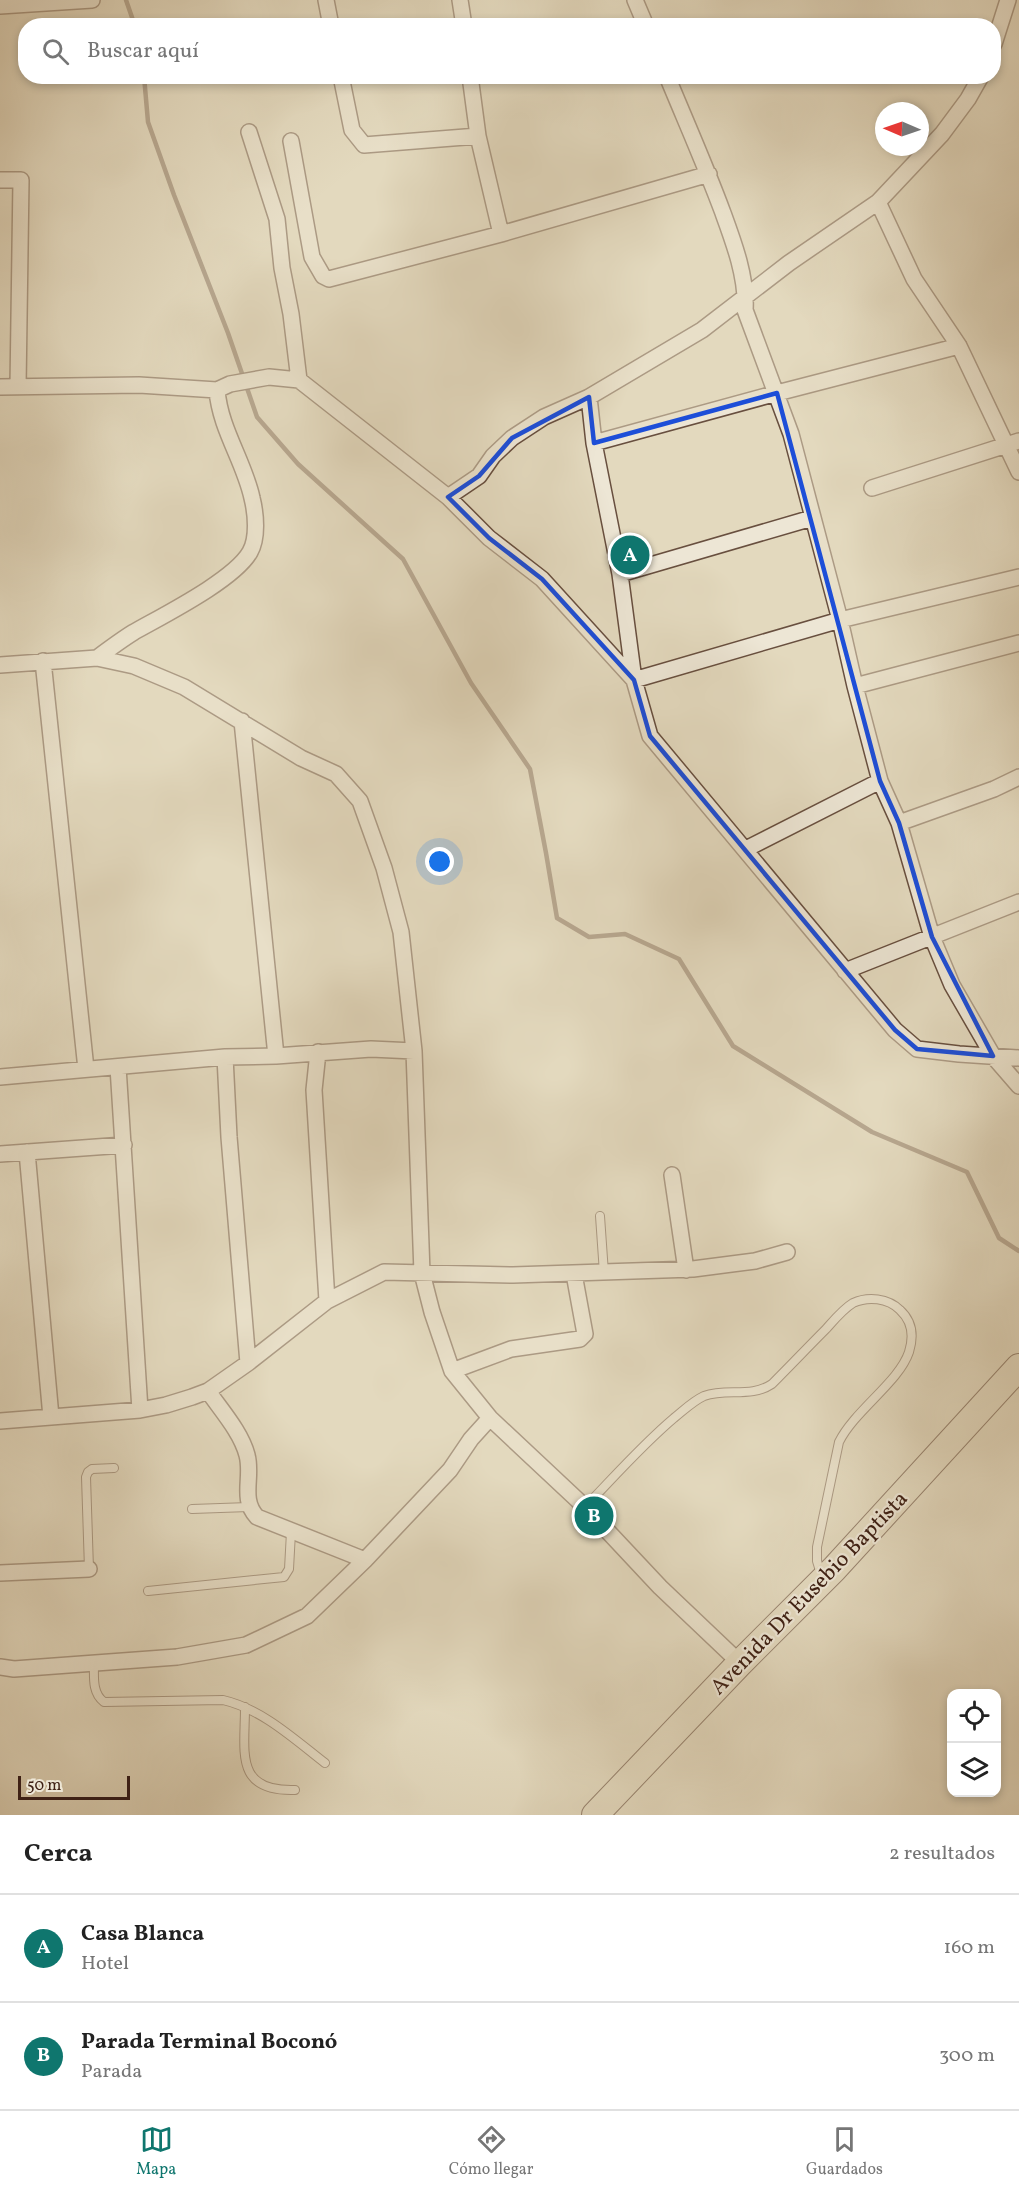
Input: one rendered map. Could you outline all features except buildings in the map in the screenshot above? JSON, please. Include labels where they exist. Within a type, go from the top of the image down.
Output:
[{"type":"main road","name":"Avenida Dr Eusebio Baptista","points":[[595,1815],[823,1580],[1019,1367]]},
{"type":"street","points":[[0,6],[92,0]]},
{"type":"street","points":[[326,0],[329,18]]},
{"type":"street","points":[[460,0],[463,18]]},
{"type":"street","points":[[635,0],[643,18]]},
{"type":"street","points":[[1000,18],[1004,2]]},
{"type":"street","points":[[343,84],[352,130],[364,145],[478,136]]},
{"type":"street","points":[[471,84],[478,136],[501,234]]},
{"type":"street","points":[[670,84],[709,174],[734,244],[746,295],[745,310],[791,434],[880,781],[899,823],[932,937],[952,985],[993,1056],[1019,1086]]},
{"type":"street","points":[[448,497],[479,476],[493,456],[512,438],[544,417],[589,397],[702,330],[746,295],[878,202],[942,134],[976,84]]},
{"type":"street","points":[[249,132],[268,188],[280,236],[282,268],[291,314],[299,380]]},
{"type":"street","points":[[291,141],[312,257],[322,276],[329,279],[501,234],[709,174]]},
{"type":"street","points":[[0,180],[21,180],[18,387]]},
{"type":"street","points":[[878,202],[914,279],[959,346],[1012,443],[1019,472]]},
{"type":"street","points":[[280,236],[307,228]]},
{"type":"street","points":[[594,443],[959,346]]},
{"type":"street","points":[[0,387],[139,385],[223,387],[262,379],[299,380],[448,497],[489,538],[542,579],[634,680]]},
{"type":"street","points":[[97,658],[231,573],[250,552],[255,530],[252,498],[219,410],[223,387]]},
{"type":"street","points":[[589,397],[594,443],[620,574],[634,680],[650,736],[895,1030],[916,1049],[1019,1058]]},
{"type":"street","points":[[872,488],[1012,443]]},
{"type":"street","points":[[620,574],[812,518]]},
{"type":"street","points":[[634,680],[840,620],[1019,576]]},
{"type":"street","points":[[855,686],[1019,643]]},
{"type":"street","points":[[0,664],[97,658],[134,666],[184,687],[301,758],[336,774],[360,801],[384,868],[401,932],[414,1052],[422,1273],[452,1371],[490,1418],[585,1507],[660,1587],[740,1663]]},
{"type":"street","points":[[43,661],[86,1069]]},
{"type":"street","points":[[242,721],[276,1056]]},
{"type":"street","points":[[899,823],[994,789],[1019,777]]},
{"type":"street","points":[[746,849],[880,781]]},
{"type":"street","points":[[846,971],[1019,902]]},
{"type":"street","points":[[0,1077],[225,1057],[371,1049],[414,1052]]},
{"type":"street","points":[[318,1052],[314,1090],[327,1301]]},
{"type":"street","points":[[225,1057],[229,1137],[248,1363]]},
{"type":"street","points":[[118,1067],[140,1410]]},
{"type":"street","points":[[0,1154],[124,1145]]},
{"type":"street","points":[[27,1152],[51,1417]]},
{"type":"street","points":[[672,1175],[686,1270]]},
{"type":"street","points":[[0,1421],[140,1410],[166,1405],[208,1390],[248,1363],[327,1301],[384,1272],[574,1274],[686,1270],[755,1261],[787,1252]]},
{"type":"street","points":[[452,1371],[511,1349],[580,1339],[585,1334],[574,1274]]},
{"type":"street","points":[[208,1390],[247,1453],[249,1507],[262,1521],[365,1560]]},
{"type":"street","points":[[0,1667],[14,1670],[177,1658],[246,1645],[307,1616],[365,1560],[450,1470],[471,1439],[490,1418]]},
{"type":"street","points":[[0,1574],[89,1569]]},
{"type":"lane","points":[[600,1216],[604,1273]]},
{"type":"lane","points":[[585,1507],[652,1437],[688,1406],[713,1394],[765,1389],[848,1307],[866,1299],[882,1300],[896,1306],[906,1317],[911,1330],[911,1345],[899,1369],[846,1429],[839,1442],[817,1547],[817,1561],[823,1580]]},
{"type":"lane","points":[[89,1569],[86,1477],[92,1469],[114,1468]]},
{"type":"lane","points":[[192,1509],[249,1507]]},
{"type":"lane","points":[[148,1591],[284,1578],[289,1569],[291,1532]]},
{"type":"lane","points":[[94,1664],[95,1690],[104,1702],[223,1700],[245,1707],[291,1736],[325,1763]]},
{"type":"lane","points":[[245,1707],[245,1752],[250,1774],[260,1785],[272,1789],[295,1790]]},
{"type":"highlighted area","points":[[777,393],[880,781],[899,823],[932,937],[993,1056],[917,1049],[895,1030],[650,736],[634,680],[542,579],[489,538],[448,497],[479,476],[512,438],[589,397],[594,443]]},
{"type":"waterway","points":[[126,0],[132,18]]},
{"type":"waterway","points":[[145,84],[148,122],[228,333],[257,417],[298,464],[403,559],[471,683],[530,769],[557,918],[589,937],[625,934],[679,959],[733,1046],[872,1132],[967,1172],[999,1238],[1019,1251]]},
{"type":"place","name":"Casa Blanca","points":[[630,555]]},
{"type":"place","name":"Parada Terminal Boconó","points":[[594,1516]]}]
